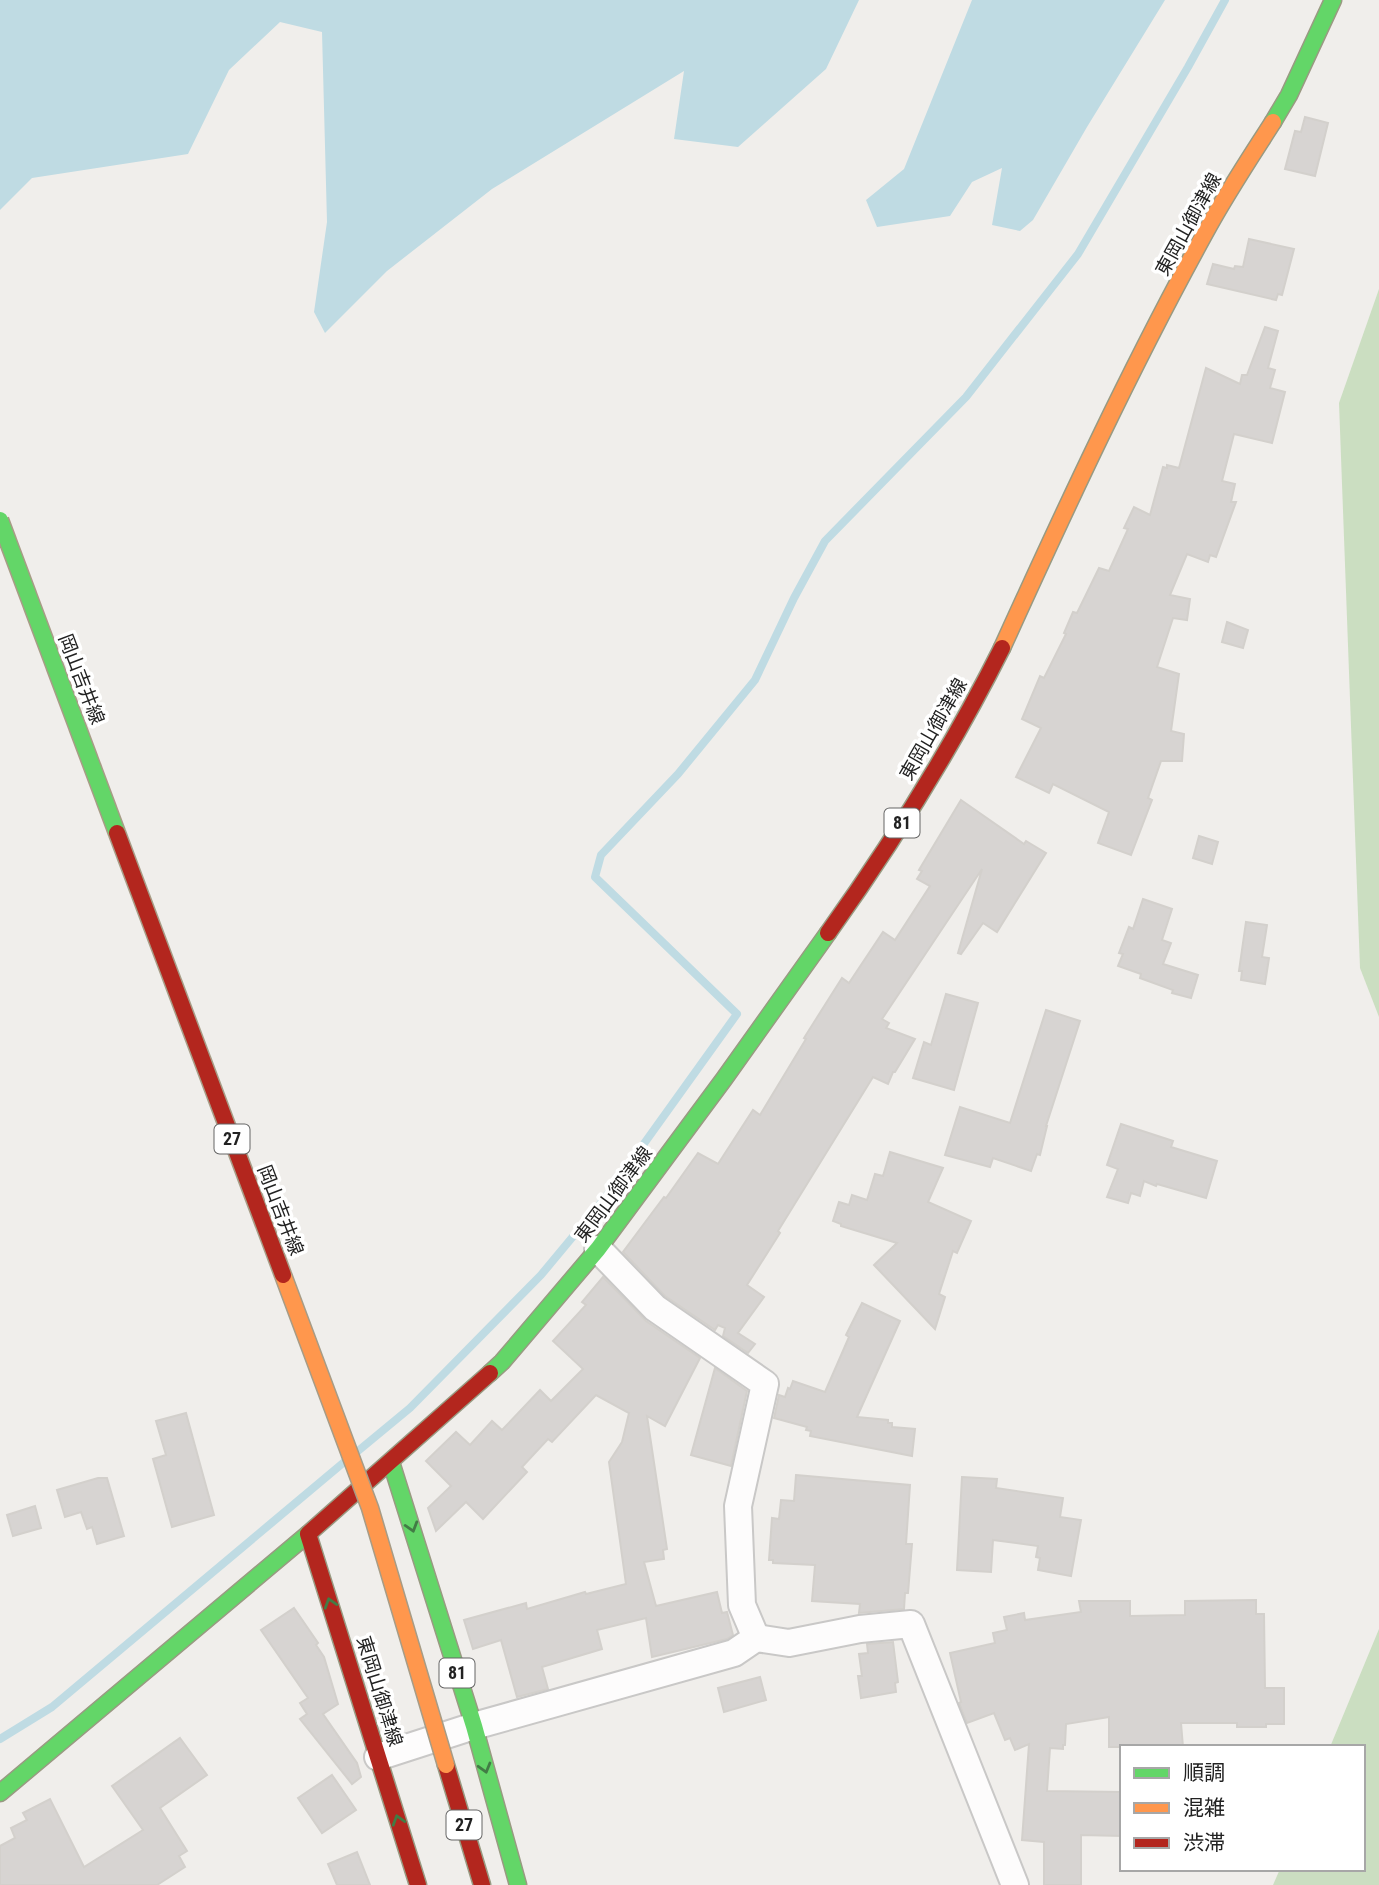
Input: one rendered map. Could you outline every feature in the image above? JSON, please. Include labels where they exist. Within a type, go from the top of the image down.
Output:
[{"type":"main road","name":"東岡山御津線","points":[[418,1885],[308,1534],[502,1362],[598,1249],[861,887],[949,749],[1001,650],[1068,503],[1145,347],[1206,229],[1289,95],[1333,0]]},
{"type":"main road","name":"岡山吉井線","points":[[0,520],[370,1508],[482,1885]]},
{"type":"main road","name":"81","points":[[391,1462],[474,1726],[518,1885]]},
{"type":"main road","points":[[0,1793],[308,1534]]},
{"type":"street","points":[[598,1249],[655,1308],[765,1384],[738,1506],[742,1605],[756,1638]]},
{"type":"street","points":[[378,1757],[474,1726],[734,1653],[756,1638],[789,1643],[860,1629],[911,1624],[1015,1885]]},
{"type":"green space","points":[[1379,289],[1379,1017],[1360,968],[1339,403]]},
{"type":"green space","points":[[1379,1629],[1379,1885],[1273,1885],[1279,1871],[1365,1871],[1365,1745],[1331,1745]]},
{"type":"water","points":[[0,0],[859,0],[826,69],[738,147],[674,139],[684,71],[492,189],[387,271],[325,333],[314,312],[327,222],[322,32],[280,22],[229,70],[188,154],[32,178],[0,210]]},
{"type":"water","points":[[972,0],[1165,0],[1033,220],[1020,231],[992,225],[1002,168],[972,182],[950,216],[877,227],[866,200],[904,169]]},
{"type":"building","points":[[1305,117],[1328,123],[1315,176],[1285,169],[1295,131],[1301,132]]},
{"type":"building","points":[[1249,239],[1294,249],[1282,295],[1278,294],[1276,300],[1207,284],[1213,264],[1234,269],[1235,266],[1243,267]]},
{"type":"building","points":[[1265,327],[1278,331],[1268,368],[1275,370],[1270,388],[1285,392],[1272,443],[1234,434],[1222,481],[1235,484],[1231,502],[1236,502],[1216,557],[1210,555],[1208,562],[1187,554],[1170,595],[1190,599],[1187,620],[1173,618],[1157,667],[1179,674],[1171,731],[1184,734],[1182,761],[1161,761],[1148,798],[1152,800],[1131,855],[1098,843],[1109,812],[1053,784],[1049,793],[1016,777],[1041,728],[1022,719],[1040,676],[1044,678],[1066,634],[1064,633],[1073,612],[1077,613],[1099,568],[1109,571],[1128,529],[1124,528],[1134,507],[1150,515],[1163,467],[1167,468],[1167,465],[1179,468],[1206,368],[1240,384],[1242,375],[1247,375]]},
{"type":"building","points":[[1227,622],[1248,630],[1243,648],[1222,642]]},
{"type":"building","points":[[961,800],[1024,844],[1026,841],[1046,853],[997,932],[983,923],[961,954],[958,953],[982,869],[882,1019],[889,1023],[886,1028],[915,1039],[888,1084],[873,1077],[747,1285],[764,1297],[738,1333],[755,1344],[748,1353],[723,1336],[725,1328],[718,1325],[715,1330],[665,1296],[623,1252],[698,1153],[718,1164],[753,1110],[760,1115],[842,978],[849,983],[883,932],[895,940],[930,886],[917,879],[922,871],[919,870]]},
{"type":"building","points":[[1199,836],[1218,842],[1212,864],[1193,858]]},
{"type":"building","points":[[1143,899],[1172,909],[1162,940],[1171,943],[1163,964],[1198,975],[1191,998],[1172,993],[1173,990],[1140,978],[1141,974],[1118,966],[1123,954],[1119,953],[1129,927],[1133,929]]},
{"type":"building","points":[[1246,922],[1267,925],[1262,957],[1269,958],[1265,984],[1241,980],[1242,971],[1239,971]]},
{"type":"building","points":[[946,994],[978,1003],[954,1090],[913,1078],[924,1042],[931,1045]]},
{"type":"building","points":[[1046,1010],[1080,1021],[1046,1126],[1040,1155],[1037,1154],[1031,1171],[993,1158],[990,1167],[945,1155],[960,1107],[1010,1123]]},
{"type":"building","points":[[1121,1124],[1173,1141],[1171,1147],[1217,1161],[1206,1198],[1144,1181],[1140,1196],[1131,1193],[1128,1203],[1107,1197],[1118,1169],[1107,1165]]},
{"type":"building","points":[[890,1152],[943,1168],[928,1202],[971,1221],[957,1253],[953,1251],[939,1294],[945,1297],[935,1329],[874,1265],[897,1243],[841,1226],[833,1221],[839,1202],[849,1205],[852,1195],[867,1200],[875,1174],[883,1176]]},
{"type":"building","points":[[603,1277],[646,1321],[700,1358],[665,1426],[647,1416],[667,1549],[663,1550],[664,1559],[644,1562],[656,1606],[717,1592],[722,1613],[727,1612],[733,1635],[727,1639],[652,1657],[646,1618],[597,1630],[602,1649],[542,1667],[548,1689],[517,1697],[501,1640],[473,1649],[464,1620],[526,1603],[527,1609],[585,1592],[586,1594],[626,1584],[609,1462],[622,1442],[629,1413],[596,1395],[552,1442],[548,1439],[522,1467],[527,1472],[483,1519],[466,1502],[436,1531],[428,1508],[451,1486],[426,1461],[456,1432],[470,1445],[492,1421],[502,1430],[540,1390],[551,1401],[583,1369],[553,1341],[586,1305],[582,1302]]},
{"type":"building","points":[[862,1303],[900,1321],[857,1417],[888,1420],[892,1427],[915,1429],[912,1456],[810,1436],[811,1431],[806,1430],[807,1427],[774,1418],[779,1395],[785,1397],[793,1381],[825,1392],[849,1337],[846,1335]]},
{"type":"building","points":[[715,1368],[747,1391],[731,1466],[691,1455]]},
{"type":"building","points":[[186,1413],[214,1515],[172,1527],[153,1459],[166,1455],[156,1421]]},
{"type":"building","points":[[796,1475],[910,1485],[906,1544],[912,1544],[904,1609],[859,1613],[860,1604],[812,1601],[815,1565],[773,1563],[773,1560],[769,1560],[772,1518],[779,1519],[781,1500],[794,1501]]},
{"type":"building","points":[[962,1477],[997,1479],[996,1488],[1063,1498],[1060,1517],[1081,1520],[1071,1576],[1038,1570],[1038,1546],[993,1540],[991,1572],[957,1570]]},
{"type":"building","points":[[98,1478],[107,1478],[124,1536],[97,1544],[92,1527],[87,1529],[81,1512],[65,1517],[57,1490]]},
{"type":"building","points":[[35,1506],[41,1528],[13,1536],[7,1515]]},
{"type":"building","points":[[1256,1600],[1256,1614],[1264,1614],[1265,1688],[1284,1688],[1284,1724],[1237,1727],[1237,1723],[1181,1723],[1183,1745],[1109,1747],[1109,1717],[1066,1724],[1063,1749],[1050,1748],[1047,1791],[1120,1792],[1120,1836],[1081,1835],[1081,1885],[1044,1885],[1044,1842],[1022,1840],[1029,1744],[1015,1750],[1010,1738],[1005,1740],[994,1713],[967,1723],[959,1703],[961,1702],[950,1653],[995,1643],[993,1633],[1007,1630],[1004,1617],[1024,1613],[1025,1620],[1081,1612],[1079,1601],[1130,1601],[1130,1616],[1185,1615],[1185,1601]]},
{"type":"building","points":[[294,1608],[318,1643],[316,1645],[324,1657],[338,1704],[323,1714],[357,1763],[361,1777],[352,1784],[300,1719],[307,1714],[300,1703],[308,1698],[261,1630]]},
{"type":"building","points":[[893,1642],[898,1682],[895,1683],[896,1692],[861,1698],[859,1654],[868,1653],[867,1644]]},
{"type":"building","points":[[760,1677],[766,1700],[724,1712],[718,1688]]},
{"type":"building","points":[[180,1738],[207,1775],[160,1808],[187,1851],[179,1856],[185,1867],[157,1885],[0,1885],[0,1846],[15,1838],[11,1828],[27,1820],[23,1813],[50,1799],[84,1867],[143,1830],[112,1786]]},
{"type":"building","points":[[332,1775],[356,1810],[322,1833],[298,1798]]},
{"type":"building","points":[[357,1852],[370,1885],[337,1885],[328,1864]]},
{"type":"waterway","points":[[358,1451],[410,1408],[541,1275],[605,1198],[737,1014],[595,877],[601,855],[678,774],[755,680],[825,541],[966,397],[1078,254],[1225,0]]},
{"type":"waterway","points":[[0,1739],[52,1707],[343,1463]]},
{"type":"traffic: fast","points":[[1273,122],[1289,95],[1333,0]]},
{"type":"traffic: fast","points":[[0,520],[117,833]]},
{"type":"traffic: fast","points":[[490,1373],[598,1249],[828,933]]},
{"type":"traffic: fast","points":[[391,1462],[474,1726],[518,1885]]},
{"type":"traffic: fast","points":[[0,1793],[308,1534]]},
{"type":"traffic: slow","points":[[1002,648],[1151,334],[1214,217],[1273,122]]},
{"type":"traffic: slow","points":[[283,1275],[370,1508],[446,1765]]},
{"type":"traffic: jam","points":[[828,933],[921,794],[1002,648]]},
{"type":"traffic: jam","points":[[117,833],[283,1275]]},
{"type":"traffic: jam","points":[[418,1885],[308,1534],[490,1373]]},
{"type":"traffic: jam","points":[[446,1765],[482,1885]]}]
